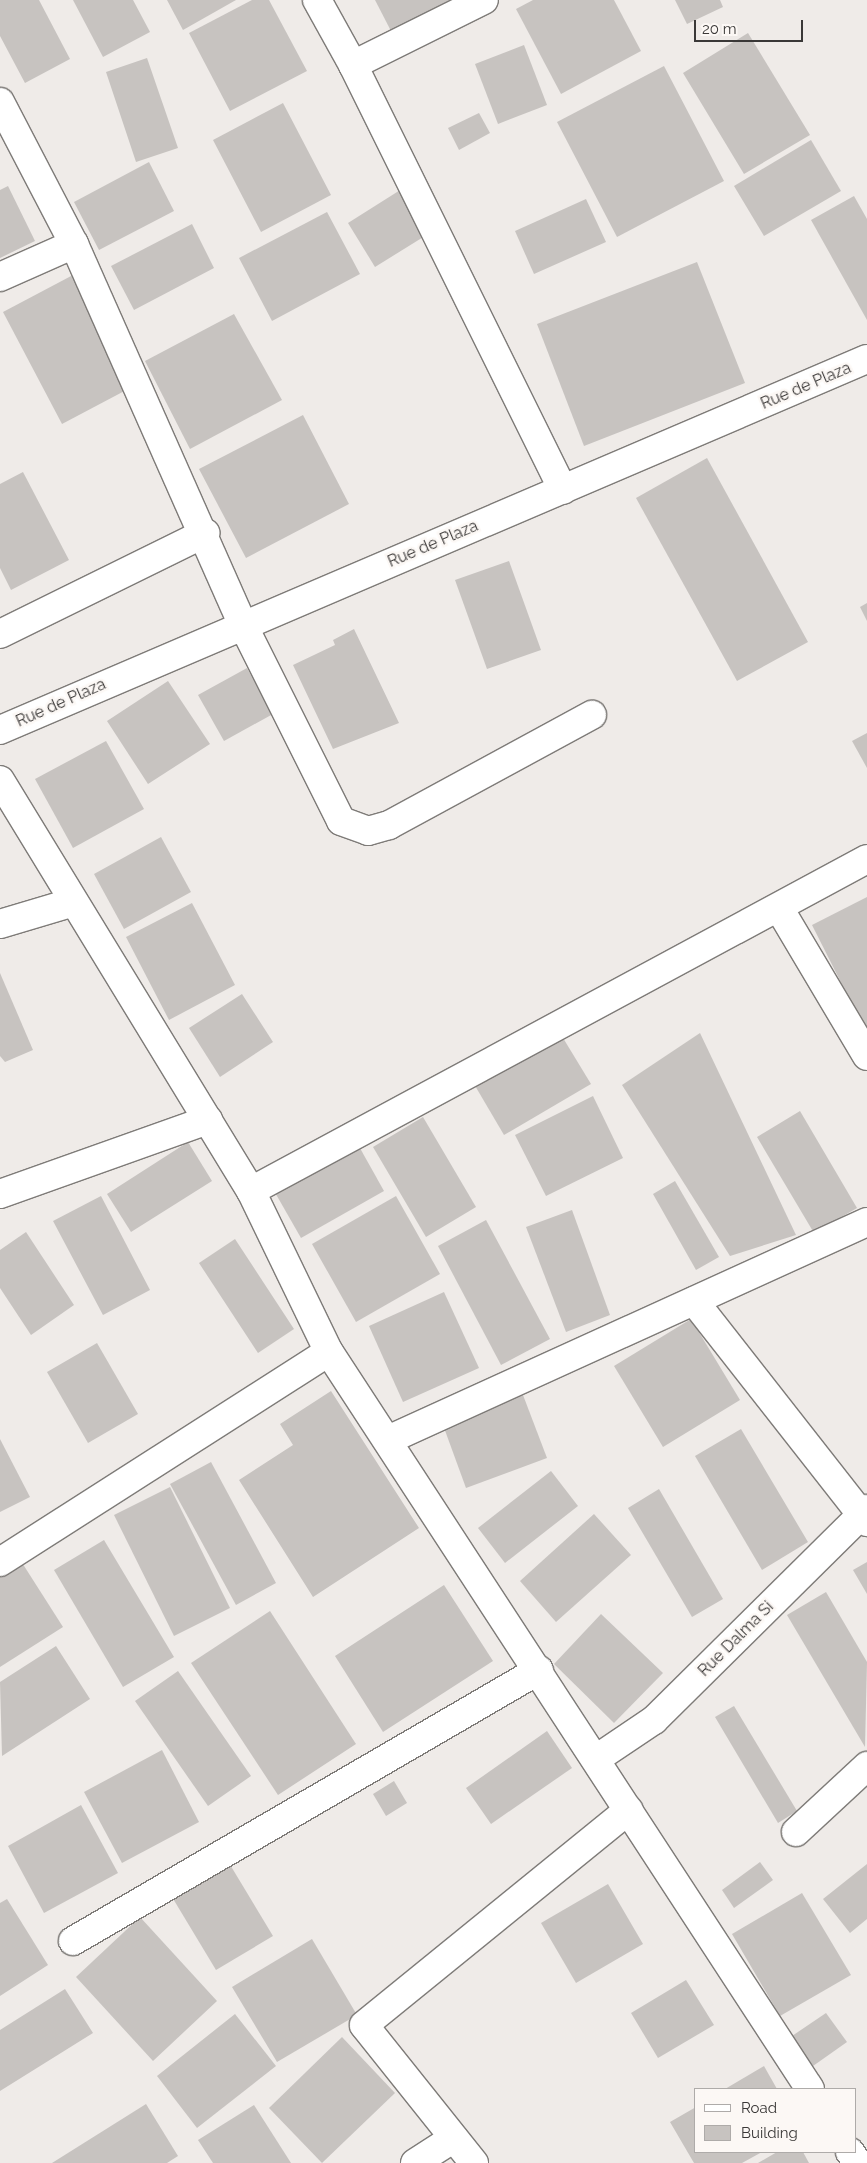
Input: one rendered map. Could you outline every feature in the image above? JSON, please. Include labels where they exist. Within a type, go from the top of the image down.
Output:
[{"type":"street","points":[[317,0],[353,65],[562,490]]},
{"type":"street","points":[[353,65],[484,0]]},
{"type":"street","points":[[0,102],[74,244],[204,532],[242,623],[323,792],[341,820],[368,831],[389,825],[592,715]]},
{"type":"street","points":[[0,276],[74,244]]},
{"type":"street","name":"Rue de Plaza","points":[[0,730],[242,623],[562,490],[867,359]]},
{"type":"street","points":[[0,634],[204,532]]},
{"type":"street","points":[[0,780],[251,1191],[329,1352],[390,1439],[809,2088]]},
{"type":"street","points":[[251,1191],[867,859]]},
{"type":"street","points":[[0,924],[74,902]]},
{"type":"street","points":[[779,908],[867,1056]]},
{"type":"street","points":[[0,1194],[208,1120]]},
{"type":"street","points":[[390,1439],[867,1222]]},
{"type":"street","points":[[694,1301],[865,1515]]},
{"type":"street","points":[[0,1562],[329,1352]]},
{"type":"street","name":"Rue Dalma Si","points":[[596,1759],[654,1720],[865,1515]]},
{"type":"street","points":[[73,1941],[538,1670]]},
{"type":"street","points":[[796,1832],[867,1766]]},
{"type":"street","points":[[474,2163],[364,2025],[629,1810]]},
{"type":"street","points":[[415,2163],[454,2138]]},
{"type":"building","points":[[0,0],[39,0],[70,59],[25,83],[0,36]]},
{"type":"building","points":[[73,0],[133,0],[150,32],[103,57]]},
{"type":"building","points":[[167,0],[236,0],[183,30]]},
{"type":"building","points":[[252,0],[269,0],[307,71],[230,111],[189,33]]},
{"type":"building","points":[[375,0],[450,0],[391,31]]},
{"type":"building","points":[[533,0],[614,0],[641,51],[561,94],[516,9]]},
{"type":"building","points":[[675,0],[720,0],[723,7],[687,24]]},
{"type":"building","points":[[748,33],[810,135],[744,174],[683,73]]},
{"type":"building","points":[[524,45],[547,105],[498,124],[475,64]]},
{"type":"building","points":[[147,58],[178,148],[136,162],[106,72]]},
{"type":"building","points":[[664,66],[724,181],[617,237],[557,122]]},
{"type":"building","points":[[283,103],[331,195],[261,232],[213,140]]},
{"type":"building","points":[[479,113],[490,133],[459,150],[448,128]]},
{"type":"building","points":[[811,140],[841,191],[764,236],[734,186]]},
{"type":"building","points":[[149,162],[174,211],[99,250],[74,202]]},
{"type":"building","points":[[8,186],[35,241],[0,258],[0,190]]},
{"type":"building","points":[[405,187],[433,231],[375,267],[348,223]]},
{"type":"building","points":[[854,196],[867,219],[867,320],[811,220]]},
{"type":"building","points":[[586,199],[606,242],[534,274],[515,231]]},
{"type":"building","points":[[327,212],[360,274],[272,321],[239,258]]},
{"type":"building","points":[[192,224],[214,268],[134,310],[111,266]]},
{"type":"building","points":[[697,262],[745,383],[584,446],[537,324]]},
{"type":"building","points":[[73,275],[132,387],[62,424],[3,312]]},
{"type":"building","points":[[234,314],[282,400],[190,449],[145,361]]},
{"type":"building","points":[[303,415],[349,504],[246,558],[199,469]]},
{"type":"building","points":[[707,458],[808,642],[737,681],[636,498]]},
{"type":"building","points":[[23,472],[69,560],[11,590],[0,568],[0,484]]},
{"type":"building","points":[[509,561],[541,650],[487,669],[455,580]]},
{"type":"building","points":[[867,603],[867,621],[860,607]]},
{"type":"building","points":[[354,629],[399,723],[333,749],[293,665],[335,645],[333,640]]},
{"type":"building","points":[[247,668],[273,714],[224,741],[198,695]]},
{"type":"building","points":[[168,681],[210,744],[148,784],[107,721]]},
{"type":"building","points":[[867,733],[867,768],[852,741]]},
{"type":"building","points":[[106,741],[144,809],[73,848],[35,779]]},
{"type":"building","points":[[161,837],[191,892],[124,929],[94,874]]},
{"type":"building","points":[[867,897],[867,1034],[812,925]]},
{"type":"building","points":[[192,903],[235,985],[169,1020],[126,937]]},
{"type":"building","points":[[0,973],[33,1050],[5,1062],[0,1056]]},
{"type":"building","points":[[242,994],[273,1042],[220,1077],[189,1028]]},
{"type":"building","points":[[560,1033],[591,1084],[504,1135],[474,1084]]},
{"type":"building","points":[[700,1033],[796,1235],[730,1256],[622,1085]]},
{"type":"building","points":[[593,1096],[623,1158],[546,1196],[515,1135]]},
{"type":"building","points":[[800,1111],[857,1208],[814,1233],[757,1137]]},
{"type":"building","points":[[423,1117],[476,1207],[426,1237],[373,1147]]},
{"type":"building","points":[[356,1141],[384,1191],[301,1238],[273,1189]]},
{"type":"building","points":[[188,1142],[212,1181],[131,1232],[107,1194]]},
{"type":"building","points":[[675,1181],[719,1257],[696,1270],[653,1194]]},
{"type":"building","points":[[101,1196],[150,1290],[103,1315],[53,1221]]},
{"type":"building","points":[[396,1196],[440,1274],[356,1322],[312,1244]]},
{"type":"building","points":[[572,1210],[610,1315],[566,1332],[526,1227]]},
{"type":"building","points":[[486,1220],[550,1339],[501,1365],[438,1246]]},
{"type":"building","points":[[26,1232],[74,1305],[31,1335],[0,1288],[0,1250]]},
{"type":"building","points":[[235,1239],[294,1329],[258,1353],[199,1263]]},
{"type":"building","points":[[444,1292],[479,1368],[403,1402],[369,1326]]},
{"type":"building","points":[[691,1319],[740,1400],[663,1447],[614,1366]]},
{"type":"building","points":[[97,1343],[138,1414],[88,1443],[47,1372]]},
{"type":"building","points":[[331,1391],[419,1528],[313,1597],[239,1480],[293,1445],[280,1424]]},
{"type":"building","points":[[523,1395],[547,1458],[466,1488],[443,1425]]},
{"type":"building","points":[[741,1429],[808,1542],[762,1570],[695,1456]]},
{"type":"building","points":[[0,1439],[30,1497],[0,1512]]},
{"type":"building","points":[[211,1462],[276,1583],[236,1605],[170,1484]]},
{"type":"building","points":[[551,1471],[578,1506],[505,1563],[478,1528]]},
{"type":"building","points":[[170,1487],[230,1608],[174,1636],[114,1515]]},
{"type":"building","points":[[659,1489],[723,1599],[692,1617],[628,1508]]},
{"type":"building","points":[[594,1514],[631,1555],[556,1622],[520,1581]]},
{"type":"building","points":[[104,1540],[174,1657],[123,1687],[54,1570]]},
{"type":"building","points":[[19,1558],[63,1627],[0,1667],[0,1570]]},
{"type":"building","points":[[867,1562],[867,1594],[853,1570]]},
{"type":"building","points":[[444,1585],[493,1661],[383,1732],[335,1656]]},
{"type":"building","points":[[826,1592],[867,1662],[865,1747],[787,1615]]},
{"type":"building","points":[[270,1611],[356,1744],[278,1795],[191,1663]]},
{"type":"building","points":[[601,1614],[663,1673],[614,1723],[554,1664]]},
{"type":"building","points":[[56,1646],[90,1699],[2,1756],[0,1682]]},
{"type":"building","points":[[178,1671],[251,1776],[208,1806],[135,1701]]},
{"type":"building","points":[[734,1706],[797,1811],[778,1823],[715,1717]]},
{"type":"building","points":[[547,1731],[572,1768],[491,1824],[466,1788]]},
{"type":"building","points":[[162,1750],[199,1822],[122,1863],[84,1792]]},
{"type":"building","points":[[394,1781],[407,1803],[386,1816],[373,1794]]},
{"type":"building","points":[[81,1805],[118,1873],[44,1913],[8,1846]]},
{"type":"building","points":[[760,1862],[773,1880],[734,1908],[722,1890]]},
{"type":"building","points":[[229,1863],[273,1936],[216,1970],[172,1897]]},
{"type":"building","points":[[867,1864],[867,1919],[850,1933],[823,1899]]},
{"type":"building","points":[[608,1884],[643,1944],[576,1983],[541,1923]]},
{"type":"building","points":[[802,1893],[851,1975],[780,2016],[732,1934]]},
{"type":"building","points":[[7,1899],[48,1965],[0,1996],[0,1903]]},
{"type":"building","points":[[140,1917],[217,2001],[153,2061],[76,1977]]},
{"type":"building","points":[[312,1939],[357,2015],[277,2062],[232,1987]]},
{"type":"building","points":[[686,1980],[714,2025],[658,2058],[631,2013]]},
{"type":"building","points":[[65,1989],[93,2033],[0,2091],[0,2030]]},
{"type":"building","points":[[826,2013],[847,2042],[813,2066],[792,2036]]},
{"type":"building","points":[[235,2014],[276,2066],[197,2128],[157,2076]]},
{"type":"building","points":[[342,2037],[395,2093],[322,2163],[269,2108]]},
{"type":"building","points":[[764,2066],[776,2088],[727,2088]]},
{"type":"building","points":[[146,2104],[178,2156],[167,2163],[52,2163]]},
{"type":"building","points":[[254,2105],[291,2163],[213,2163],[198,2140]]},
{"type":"building","points":[[694,2108],[694,2153],[760,2153],[742,2163],[694,2163],[670,2122]]},
{"type":"building","points":[[775,2153],[804,2153],[809,2163],[758,2163]]}]
